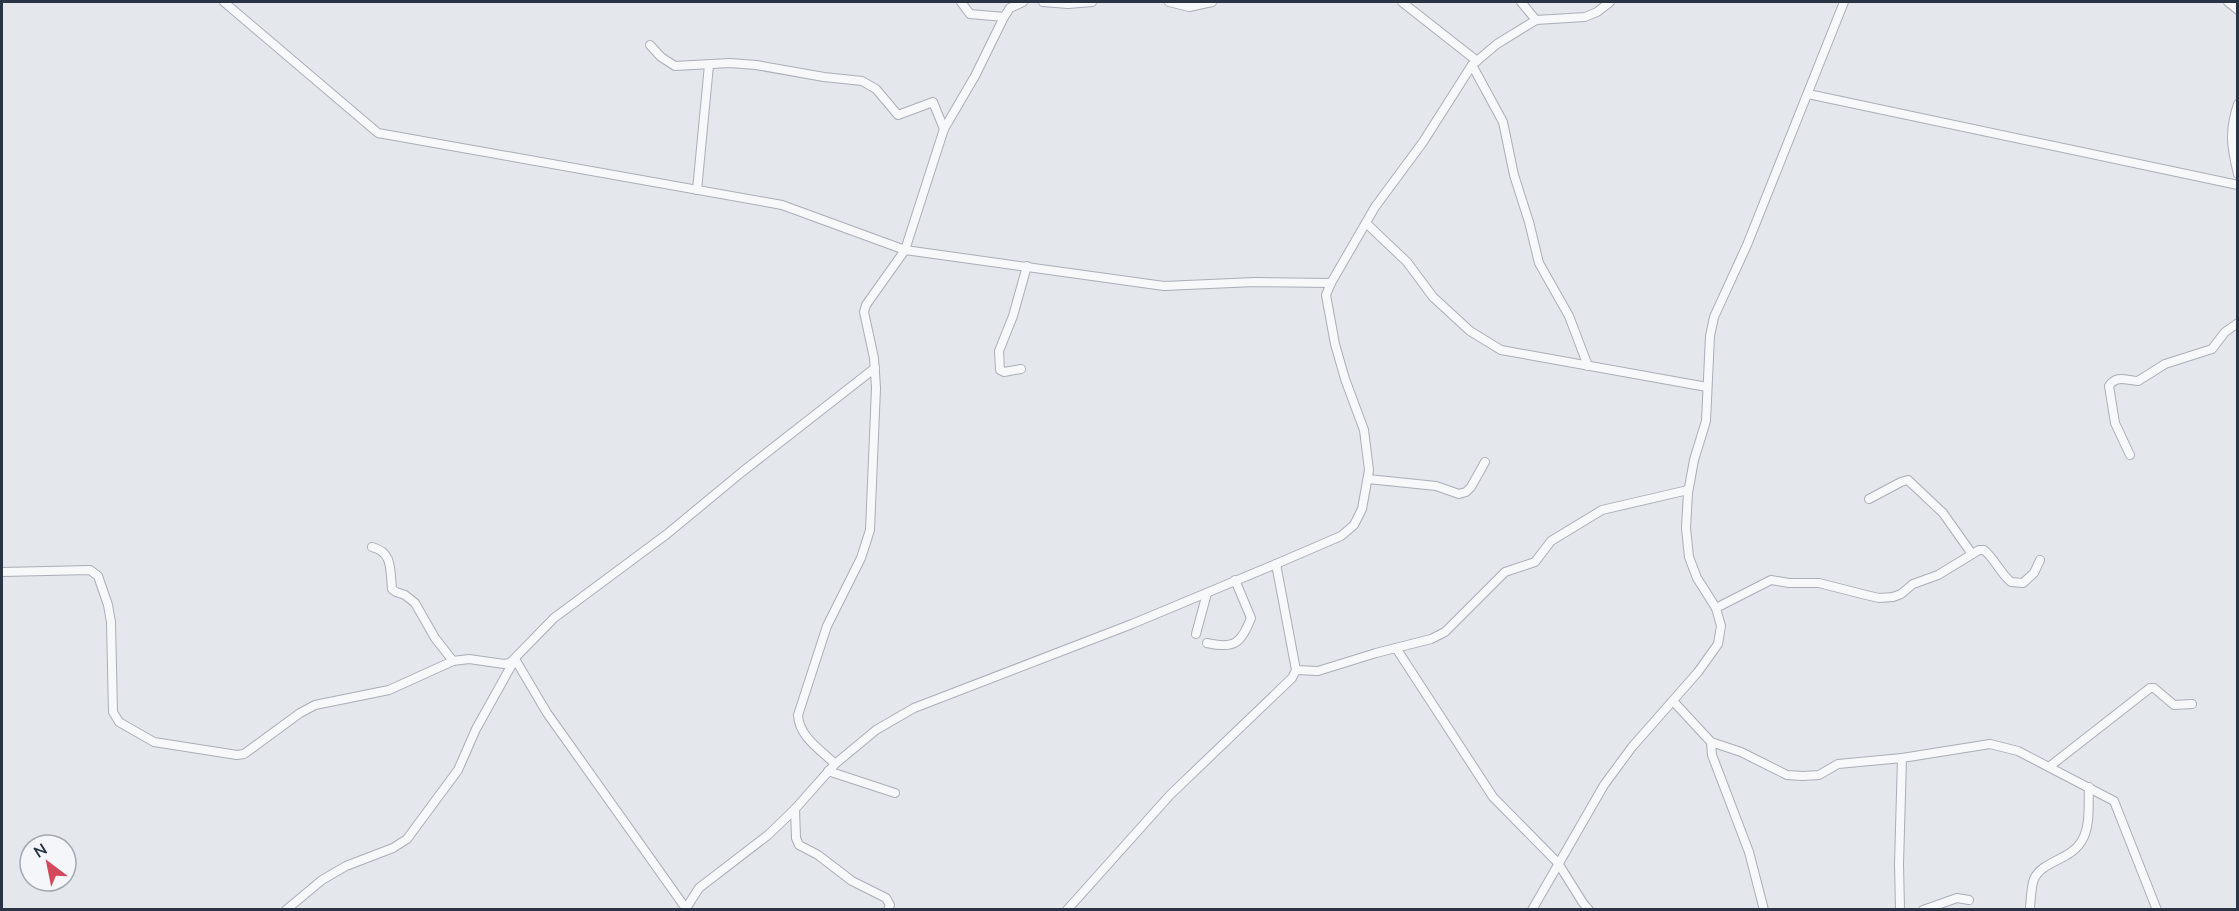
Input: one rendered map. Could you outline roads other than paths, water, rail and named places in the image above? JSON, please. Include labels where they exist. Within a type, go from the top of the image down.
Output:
[{"type":"street","points":[[224,2],[378,133],[782,206],[904,250],[1164,285],[1268,281],[1331,283]]},
{"type":"street","points":[[961,2],[970,14],[1004,17]]},
{"type":"street","points":[[835,764],[807,737],[799,723],[798,715],[827,626],[861,558],[870,530],[876,388],[875,368],[864,312],[866,305],[904,250],[944,129],[975,76],[1004,17],[1018,2]]},
{"type":"street","points":[[1043,2],[1068,4],[1092,2]]},
{"type":"street","points":[[1169,2],[1189,7],[1212,2]]},
{"type":"street","points":[[1402,2],[1474,63],[1503,122],[1514,175],[1539,263],[1569,316],[1588,366]]},
{"type":"street","points":[[1521,2],[1536,20]]},
{"type":"street","points":[[515,659],[547,713],[686,909],[699,888],[756,845],[795,809],[835,764],[876,730],[914,708],[1207,593],[1341,536],[1354,525],[1362,509],[1369,470],[1364,430],[1345,379],[1328,310],[1326,295],[1331,283],[1375,207],[1423,142],[1474,63],[1497,44],[1536,20],[1585,17],[1597,12],[1610,2]]},
{"type":"street","points":[[1532,909],[1604,785],[1632,747],[1673,701],[1718,644],[1721,626],[1716,608],[1697,578],[1689,557],[1686,528],[1694,460],[1706,421],[1710,336],[1714,317],[1747,245],[1844,2]]},
{"type":"street","points":[[2228,2],[2238,10]]},
{"type":"street","points":[[650,45],[661,57],[675,66],[756,65],[862,81],[876,89],[898,115],[933,102],[944,129]]},
{"type":"street","points":[[697,190],[709,64]]},
{"type":"street","points":[[1808,94],[2238,185]]},
{"type":"street","points":[[2238,104],[2231,126],[2238,174]]},
{"type":"street","points":[[1366,223],[1407,262],[1433,297],[1470,332],[1502,350],[1707,387]]},
{"type":"street","points":[[1021,369],[1000,370],[999,351],[1013,316],[1027,266]]},
{"type":"street","points":[[2130,454],[2115,423],[2109,386],[2112,381],[2120,378],[2138,381],[2165,364],[2212,349],[2225,332],[2238,323]]},
{"type":"street","points":[[286,909],[322,880],[346,866],[393,848],[407,839],[458,770],[476,729],[515,659],[554,618],[667,534],[875,368]]},
{"type":"street","points":[[1368,479],[1436,486],[1459,494],[1471,487],[1485,462]]},
{"type":"street","points":[[1869,499],[1908,480],[1943,513],[1972,554]]},
{"type":"street","points":[[1296,670],[1318,671],[1431,639],[1445,632],[1505,572],[1535,562],[1551,541],[1602,510],[1689,490]]},
{"type":"street","points":[[372,547],[385,553],[388,559],[392,589],[415,603],[435,638],[453,661]]},
{"type":"street","points":[[1716,608],[1771,580],[1819,584],[1880,598],[1893,597],[1901,594],[1913,584],[1938,575],[1972,554],[1984,550],[2001,573],[2011,582],[2023,583],[2034,573],[2040,560]]},
{"type":"street","points":[[1068,909],[1170,795],[1292,678],[1296,670],[1276,564]]},
{"type":"street","points":[[2,572],[95,571],[110,614],[113,712],[119,722],[154,742],[237,755],[244,754],[307,708],[389,690],[453,661],[469,659],[504,664],[515,659]]},
{"type":"street","points":[[1207,643],[1225,647],[1235,643],[1245,633],[1251,618],[1235,580]]},
{"type":"street","points":[[1196,634],[1207,593]]},
{"type":"street","points":[[1396,648],[1493,797],[1558,863],[1589,909]]},
{"type":"street","points":[[2049,767],[2150,688],[2154,688],[2174,705],[2192,704]]},
{"type":"street","points":[[1673,701],[1711,742],[1757,759],[1787,775],[1819,775],[1838,764],[1902,758],[1990,744],[2018,751],[2110,798],[2116,804],[2130,845],[2157,909]]},
{"type":"street","points":[[1711,742],[1712,755],[1758,881],[1764,909]]},
{"type":"street","points":[[1900,909],[1902,758]]},
{"type":"street","points":[[828,771],[895,793]]},
{"type":"street","points":[[2030,907],[2033,881],[2038,873],[2075,850],[2082,842],[2088,819],[2089,787]]},
{"type":"street","points":[[795,809],[796,838],[799,845],[818,855],[852,881],[886,898],[890,905],[888,909]]},
{"type":"street","points":[[1923,909],[1957,898],[1969,900]]}]
